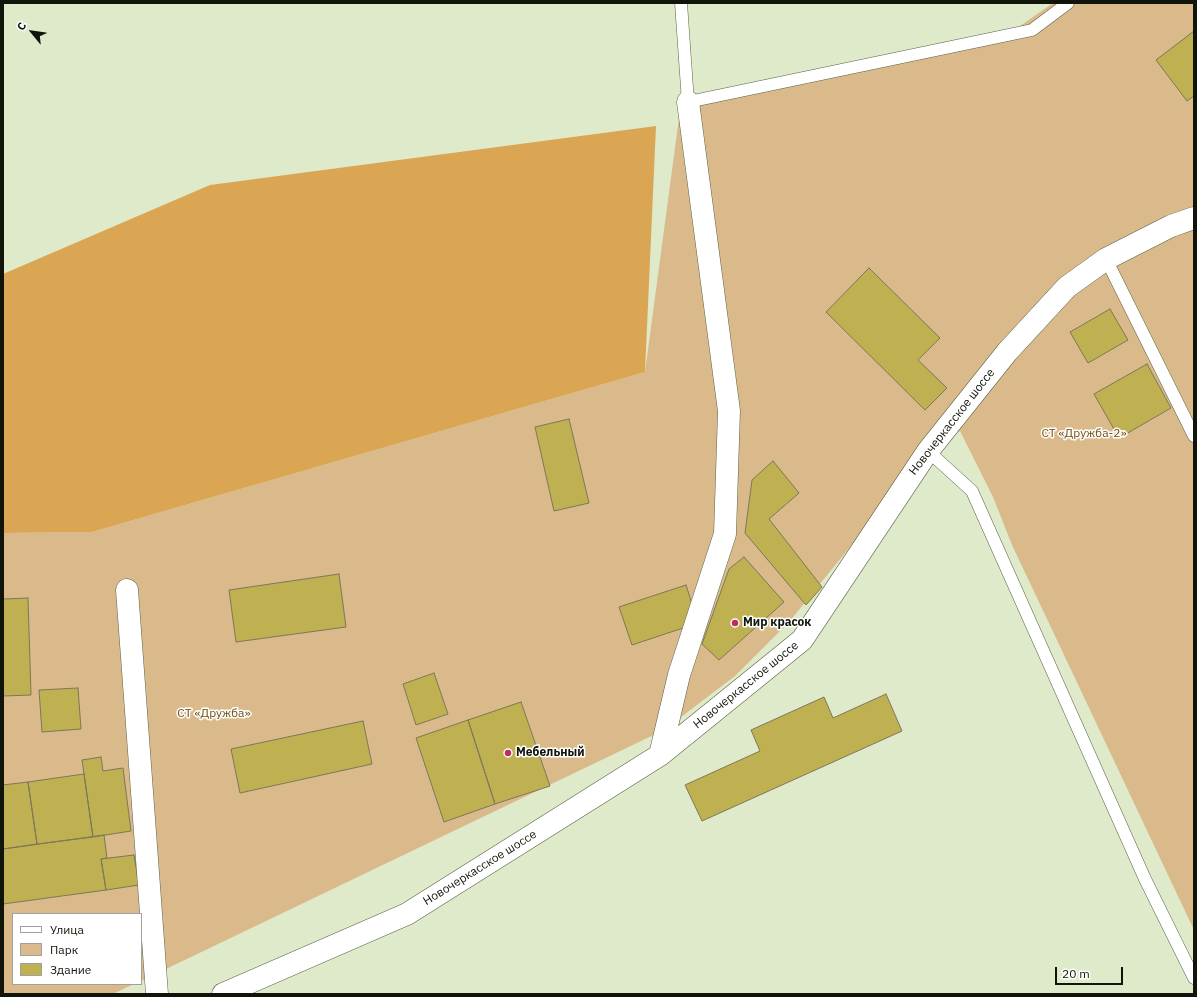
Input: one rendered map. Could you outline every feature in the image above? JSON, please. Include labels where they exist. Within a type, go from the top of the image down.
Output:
[{"type":"street","points":[[660,755],[679,675],[726,534],[729,411],[688,102]]},
{"type":"street","name":"Новочеркасское шоссе","points":[[223,994],[407,914],[660,755],[802,640],[928,450],[1007,352],[1062,292],[1106,260],[1171,226],[1194,218]]},
{"type":"street","points":[[127,590],[157,994]]},
{"type":"lane","points":[[680,3],[688,102],[1032,30],[1068,3]]},
{"type":"lane","points":[[1106,260],[1194,436]]},
{"type":"lane","points":[[928,450],[972,491],[1145,879],[1194,978]]},
{"type":"green space","name":"СТ «Дружба»","points":[[1053,3],[1194,3],[1194,930],[1012,545],[993,497],[960,431],[928,451],[789,622],[735,676],[664,730],[142,981],[142,913],[12,913],[12,985],[132,985],[113,994],[3,994],[3,533],[92,532],[645,372],[681,103],[997,42]]},
{"type":"shaded area","points":[[656,126],[645,372],[92,532],[3,533],[3,274],[210,185]]},
{"type":"building","points":[[1194,31],[1194,96],[1187,101],[1156,60]]},
{"type":"building","points":[[869,268],[940,338],[918,360],[947,388],[925,410],[826,312]]},
{"type":"building","points":[[1110,309],[1128,340],[1088,363],[1070,332]]},
{"type":"building","points":[[1147,364],[1171,408],[1119,438],[1094,394]]},
{"type":"building","points":[[569,419],[589,503],[554,511],[535,427]]},
{"type":"building","points":[[773,461],[799,493],[769,519],[822,587],[806,605],[745,533],[752,480]]},
{"type":"building","name":"Мир красок","points":[[744,557],[784,602],[719,660],[702,644],[729,569]]},
{"type":"building","points":[[339,574],[346,627],[236,642],[229,590]]},
{"type":"building","points":[[686,585],[698,623],[632,645],[619,607]]},
{"type":"building","points":[[28,598],[31,695],[3,696],[3,599]]},
{"type":"building","points":[[434,673],[448,714],[416,725],[403,684]]},
{"type":"building","points":[[78,688],[81,729],[42,732],[39,690]]},
{"type":"building","points":[[886,694],[902,731],[702,821],[685,785],[760,751],[751,730],[824,697],[833,718]]},
{"type":"building","name":"Мебельный","points":[[521,702],[550,786],[495,804],[468,720]]},
{"type":"building","points":[[468,720],[495,804],[444,822],[416,738]]},
{"type":"building","points":[[363,721],[372,764],[240,793],[231,749]]},
{"type":"building","points":[[101,757],[103,771],[123,768],[131,831],[93,837],[82,760]]},
{"type":"building","points":[[84,774],[93,837],[37,844],[28,782]]},
{"type":"building","points":[[28,782],[37,844],[3,849],[3,785]]},
{"type":"building","points":[[104,835],[107,858],[101,859],[106,890],[3,904],[3,849]]},
{"type":"building","points":[[134,855],[139,885],[106,890],[101,859]]},
{"type":"place","name":"Мир красок","points":[[735,623]]},
{"type":"place","name":"Мебельный","points":[[508,753]]},
{"type":"park label","name":"СТ «Дружба-2»","points":[[1084,434]]}]
